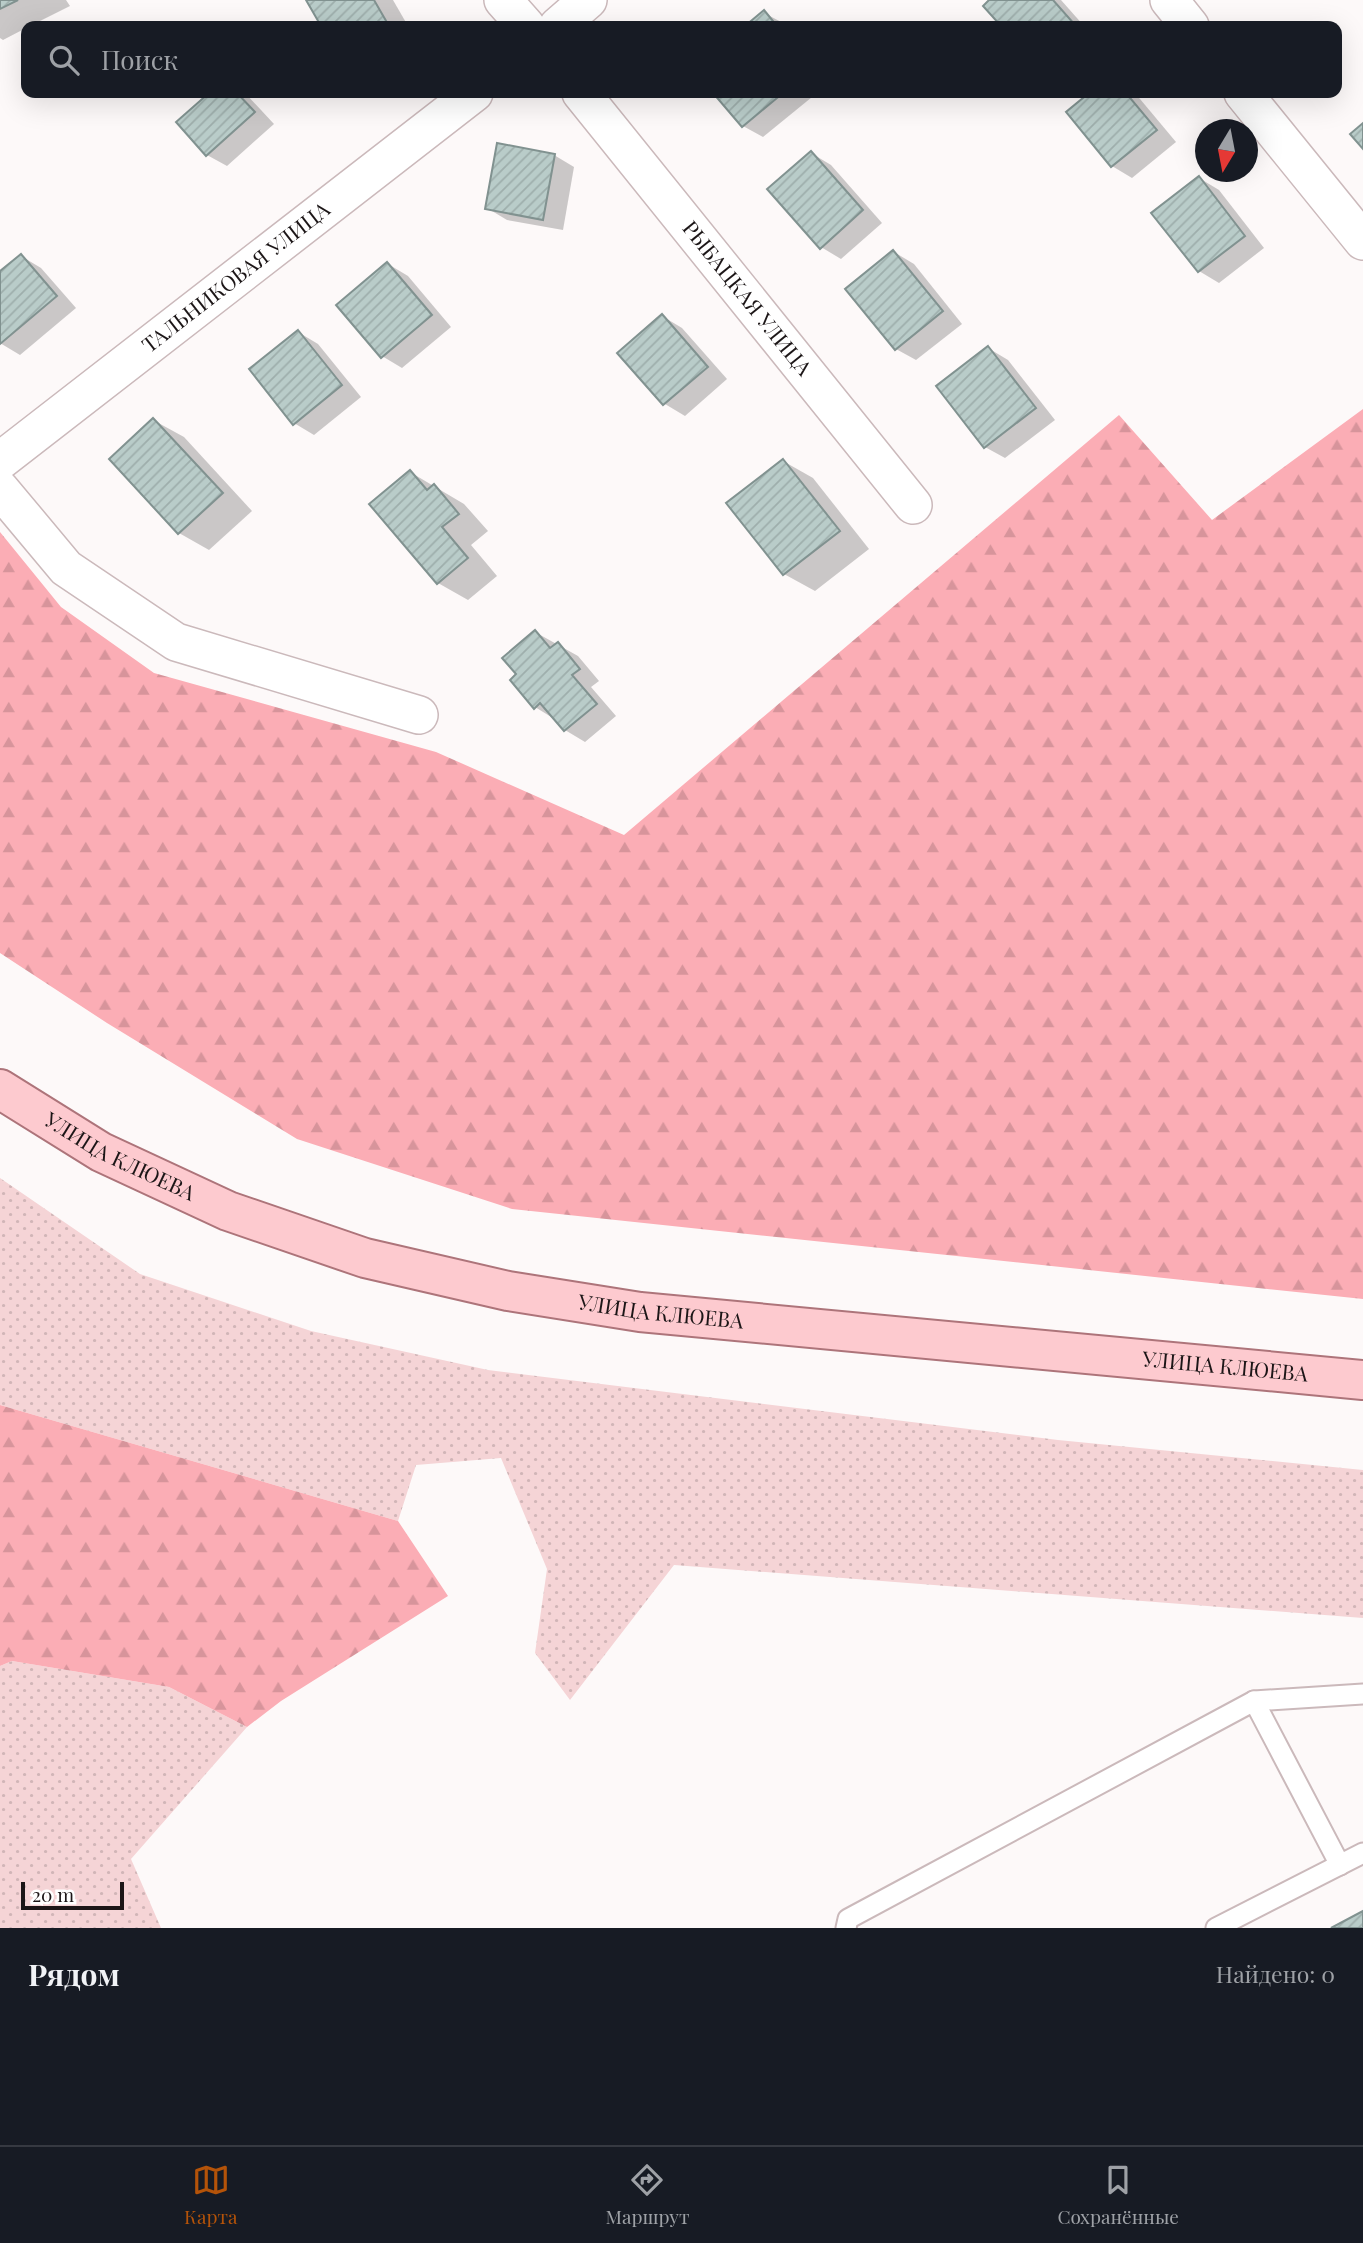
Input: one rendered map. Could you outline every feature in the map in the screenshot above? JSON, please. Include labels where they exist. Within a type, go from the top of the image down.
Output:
[{"type":"main road","name":"УЛИЦА КЛЮЕВА","points":[[0,1089],[101,1152],[228,1211],[365,1258],[508,1291],[639,1312],[1363,1380]]},
{"type":"street","points":[[503,0],[522,21]]},
{"type":"street","points":[[564,21],[589,0]]},
{"type":"street","points":[[1169,0],[1186,21]]},
{"type":"street","name":"ТАЛЬНИКОВАЯ УЛИЦА","points":[[0,461],[468,98]]},
{"type":"street","name":"РЫБАЦКАЯ УЛИЦА","points":[[585,98],[913,505]]},
{"type":"street","points":[[1247,98],[1363,241]]},
{"type":"street","points":[[0,489],[66,568],[176,642],[419,715]]},
{"type":"lane","points":[[846,1928],[848,1919],[1254,1701],[1363,1694]]},
{"type":"lane","points":[[1254,1701],[1340,1865]]},
{"type":"lane","points":[[1216,1928],[1363,1853]]},
{"type":"shaded area","points":[[0,1178],[140,1274],[311,1331],[488,1370],[1058,1440],[1363,1470],[1363,1618],[674,1565],[570,1700],[535,1653],[547,1569],[501,1458],[416,1465],[398,1521],[0,1405]]},
{"type":"shaded area","points":[[12,1661],[169,1687],[247,1727],[131,1859],[161,1928],[0,1928],[0,1666]]},
{"type":"green space","points":[[1363,409],[1363,1299],[512,1209],[297,1139],[107,1023],[0,953],[0,532],[61,607],[154,673],[436,752],[624,835],[1119,415],[1212,520]]},
{"type":"green space","points":[[0,1405],[398,1521],[448,1596],[281,1701],[247,1727],[169,1687],[12,1661],[0,1666]]},
{"type":"building","points":[[0,0],[18,0],[0,9]]},
{"type":"building","points":[[306,0],[374,0],[386,21],[318,21]]},
{"type":"building","points":[[989,0],[1053,0],[1072,21],[996,21],[983,6]]},
{"type":"building","points":[[764,10],[773,21],[751,21]]},
{"type":"building","points":[[203,98],[242,98],[255,112],[206,156],[176,122]]},
{"type":"building","points":[[717,98],[777,98],[742,127]]},
{"type":"building","points":[[1083,98],[1130,98],[1157,130],[1111,167],[1066,112]]},
{"type":"building","points":[[1363,123],[1363,149],[1350,134]]},
{"type":"building","points":[[497,143],[555,154],[543,220],[485,209]]},
{"type":"building","points":[[811,151],[863,210],[820,249],[767,189]]},
{"type":"building","points":[[1195,179],[1195,182],[1204,182],[1245,236],[1198,272],[1151,213]]},
{"type":"building","points":[[893,250],[943,311],[895,350],[845,289]]},
{"type":"building","points":[[21,254],[57,296],[0,344],[0,271]]},
{"type":"building","points":[[387,262],[432,315],[381,358],[336,305]]},
{"type":"building","points":[[662,314],[708,367],[663,405],[617,353]]},
{"type":"building","points":[[298,330],[342,385],[293,425],[249,369]]},
{"type":"building","points":[[988,346],[1036,408],[984,448],[936,386]]},
{"type":"building","points":[[153,418],[223,493],[178,534],[109,459]]},
{"type":"building","points":[[783,459],[840,531],[783,575],[726,503]]},
{"type":"building","points":[[410,470],[427,490],[434,484],[459,514],[442,527],[468,558],[437,584],[369,504]]},
{"type":"building","points":[[535,630],[550,648],[558,642],[580,669],[572,675],[597,704],[564,731],[540,703],[534,709],[510,680],[516,674],[502,658]]},
{"type":"building","points":[[1363,1911],[1363,1928],[1331,1928]]}]
